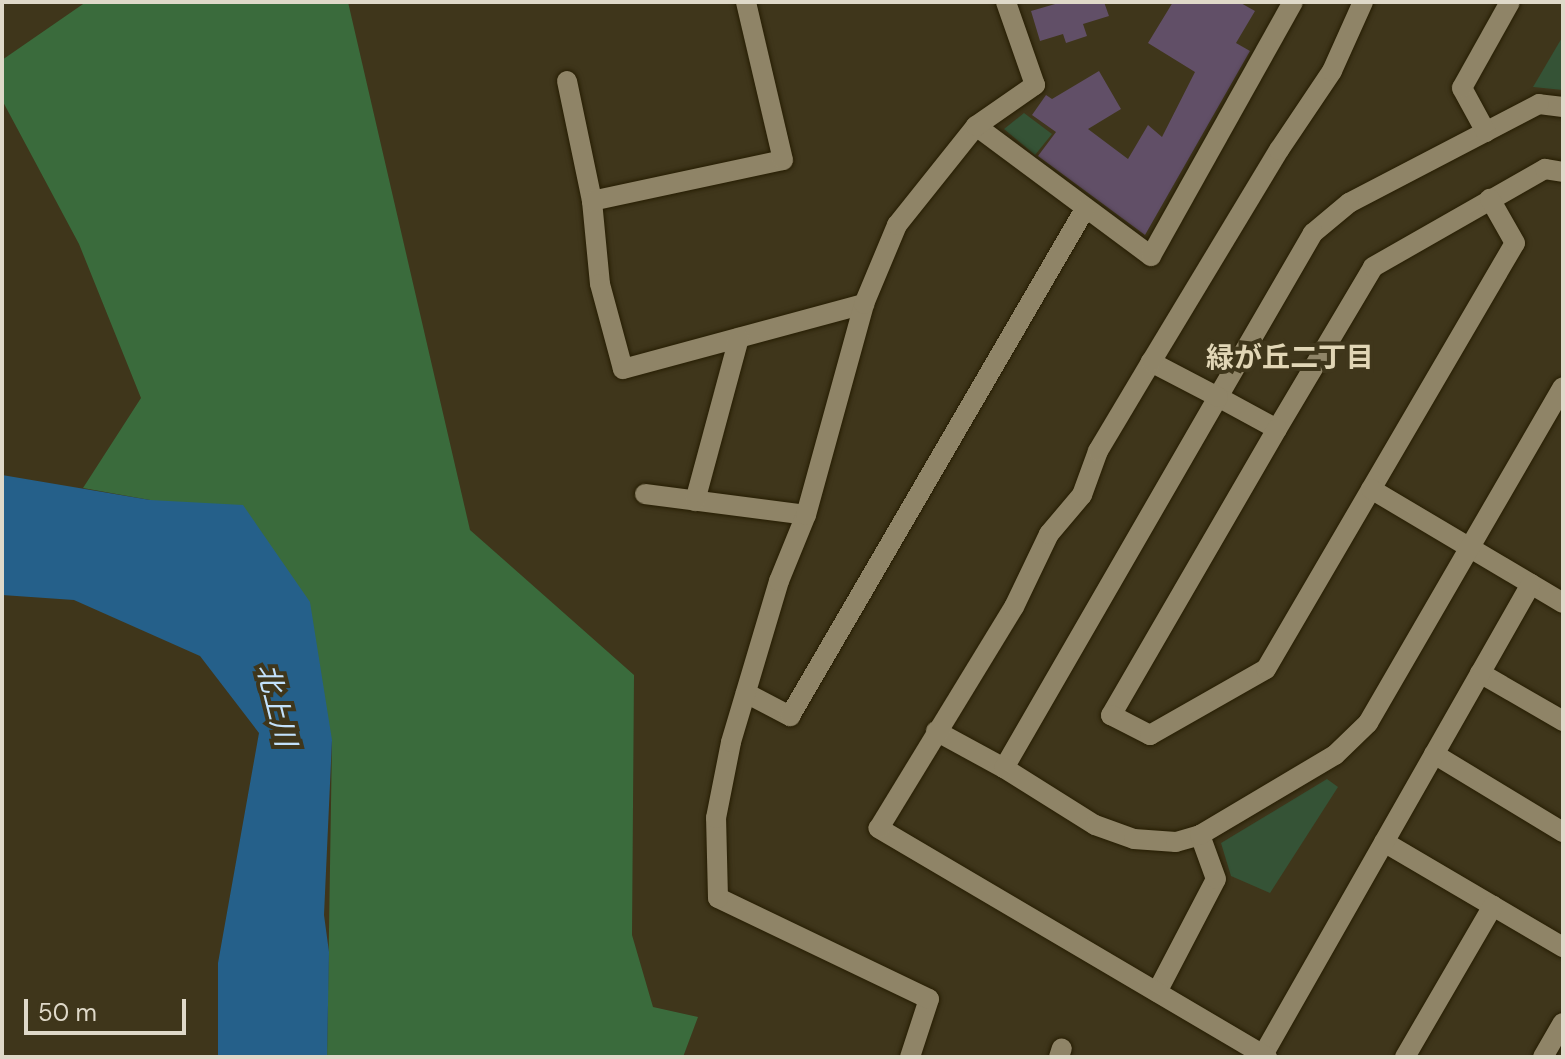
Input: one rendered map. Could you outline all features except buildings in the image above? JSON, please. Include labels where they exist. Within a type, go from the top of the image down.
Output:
[{"type":"street","points":[[592,201],[783,160],[746,2]]},
{"type":"street","points":[[910,1057],[929,999],[718,898],[716,818],[746,693],[779,581],[806,515],[864,304],[897,225],[976,126],[1035,85],[1006,2]]},
{"type":"street","points":[[976,126],[1151,256],[1293,2]]},
{"type":"street","points":[[1363,2],[1332,71],[1279,150],[1151,362],[1098,451],[1082,495],[1049,534],[1014,607],[879,828],[1265,1056],[1531,584]]},
{"type":"street","points":[[1486,132],[1462,88],[1510,2]]},
{"type":"street","points":[[567,81],[592,201],[600,284],[623,369],[864,304]]},
{"type":"street","points":[[1004,768],[1313,233],[1349,203],[1539,104],[1563,107]]},
{"type":"street","points":[[1490,199],[1515,243],[1266,669],[1150,735],[1111,715],[1373,267],[1490,199],[1545,169],[1563,172]]},
{"type":"street","points":[[746,693],[790,716],[1085,209]]},
{"type":"street","points":[[695,501],[739,338]]},
{"type":"street","points":[[1151,362],[1277,429]]},
{"type":"street","points":[[936,731],[1004,768],[1095,825],[1134,839],[1176,842],[1200,835],[1335,755],[1368,723],[1563,387]]},
{"type":"street","points":[[1371,489],[1563,603]]},
{"type":"street","points":[[645,494],[806,515]]},
{"type":"street","points":[[1480,673],[1563,721]]},
{"type":"street","points":[[1434,754],[1563,832]]},
{"type":"street","points":[[1157,992],[1216,879],[1200,835]]},
{"type":"street","points":[[1384,842],[1563,947]]},
{"type":"street","points":[[1405,1057],[1493,906]]},
{"type":"street","points":[[1543,1057],[1563,1023]]},
{"type":"green space","points":[[86,2],[348,2],[470,530],[634,675],[632,935],[653,1007],[698,1017],[683,1057],[327,1057],[332,740],[150,500],[83,488],[141,398],[79,244],[2,100],[2,60]]},
{"type":"green space","points":[[1563,36],[1563,90],[1533,87]]},
{"type":"green space","points":[[1024,113],[1052,134],[1035,155],[1004,129]]},
{"type":"green space","points":[[1327,779],[1338,787],[1270,893],[1231,876],[1221,843]]},
{"type":"water","name":"北上川","points":[[2,475],[150,500],[243,505],[310,602],[332,740],[324,915],[329,952],[327,1057],[218,1057],[218,963],[259,733],[200,656],[74,600],[2,595]]},
{"type":"district","name":"緑が丘二丁目","points":[[1290,358]]}]
